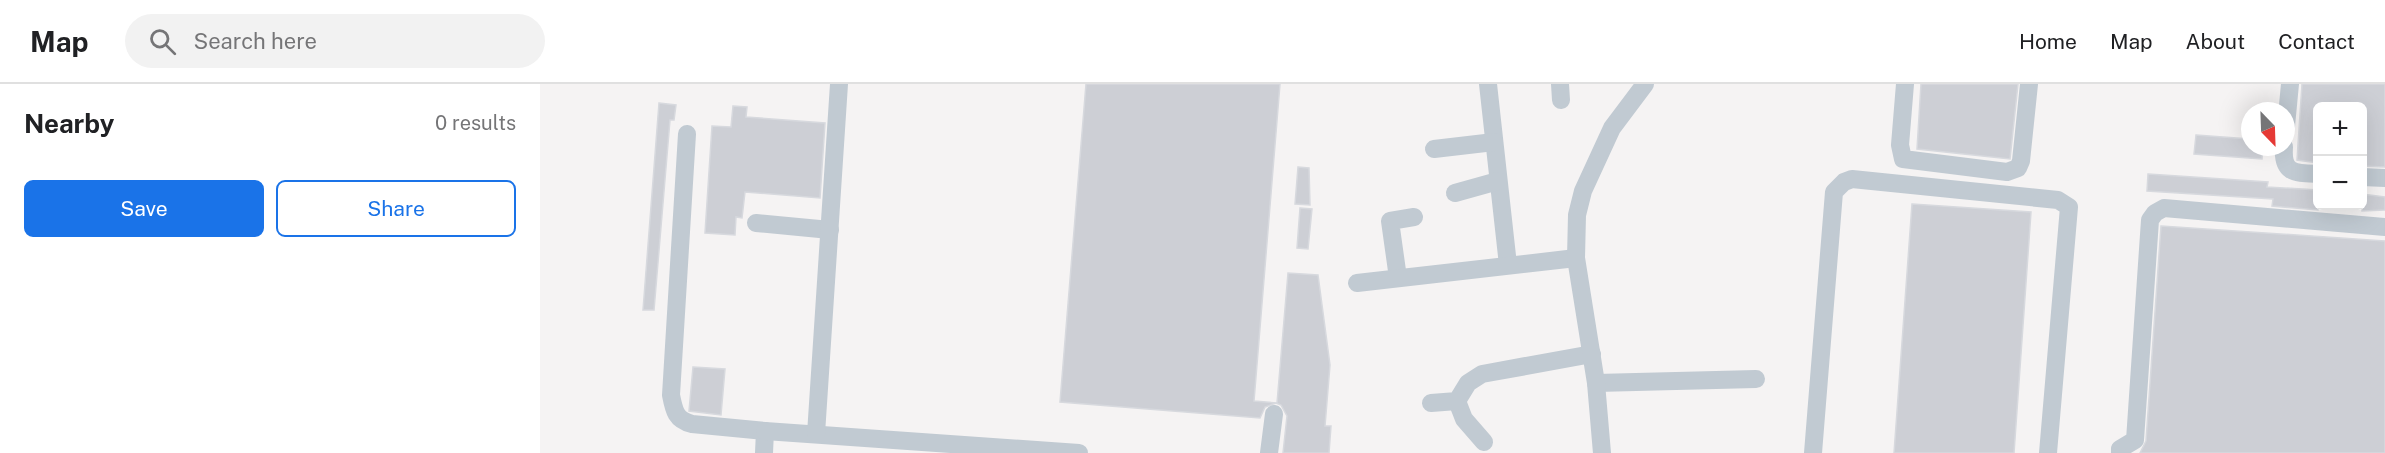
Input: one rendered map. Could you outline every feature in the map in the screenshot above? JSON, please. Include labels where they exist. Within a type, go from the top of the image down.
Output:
[{"type":"street","points":[[816,434],[839,84]]},
{"type":"street","points":[[1488,84],[1508,265]]},
{"type":"street","points":[[1602,453],[1596,383],[1576,258],[1577,215],[1591,170],[1611,128],[1645,84]]},
{"type":"street","points":[[1905,84],[1900,145],[1904,159],[2007,172],[2018,168],[2022,161],[2029,84]]},
{"type":"street","points":[[2288,102],[2290,84]]},
{"type":"street","points":[[687,134],[671,395],[673,408],[683,421],[692,424],[765,430],[1079,453]]},
{"type":"street","points":[[1434,149],[1494,142]]},
{"type":"street","points":[[2283,156],[2287,167],[2299,173],[2313,174]]},
{"type":"street","points":[[2367,177],[2385,178]]},
{"type":"street","points":[[1813,453],[1834,192],[1844,182],[1852,179],[2058,200],[2065,202],[2069,207],[2048,453]]},
{"type":"street","points":[[1455,193],[1498,181]]},
{"type":"street","points":[[2120,453],[2120,449],[2135,440],[2151,220],[2155,213],[2163,208],[2385,227]]},
{"type":"street","points":[[1398,278],[1389,229],[1390,221],[1414,217]]},
{"type":"street","points":[[756,223],[830,230]]},
{"type":"street","points":[[1357,284],[1576,258]]},
{"type":"street","points":[[1457,401],[1468,382],[1482,374],[1592,354]]},
{"type":"street","points":[[1596,383],[1756,379]]},
{"type":"street","points":[[1431,403],[1457,401]]},
{"type":"street","points":[[1457,401],[1464,419],[1484,442]]},
{"type":"street","points":[[1269,453],[1274,414]]},
{"type":"street","points":[[764,453],[765,430]]},
{"type":"building","points":[[1086,84],[1280,84],[1254,401],[1277,403],[1288,273],[1318,275],[1330,365],[1325,426],[1331,426],[1329,453],[1283,453],[1287,416],[1281,405],[1276,403],[1265,407],[1260,418],[1060,402]]},
{"type":"building","points":[[1921,84],[2018,84],[2010,159],[1917,149]]},
{"type":"building","points":[[2302,84],[2385,84],[2385,167],[2367,166],[2367,102],[2313,102],[2313,162],[2297,160]]},
{"type":"building","points":[[659,103],[676,105],[674,120],[670,120],[654,310],[643,310]]},
{"type":"building","points":[[733,106],[747,107],[746,117],[825,123],[820,198],[745,192],[742,218],[736,217],[735,235],[705,233],[712,126],[731,127]]},
{"type":"building","points":[[2196,135],[2241,138],[2241,156],[2262,156],[2262,159],[2194,154]]},
{"type":"building","points":[[1298,167],[1309,168],[1310,205],[1295,204]]},
{"type":"building","points":[[2148,174],[2268,182],[2267,187],[2313,190],[2313,210],[2272,206],[2273,199],[2147,191]]},
{"type":"building","points":[[2367,195],[2385,197],[2385,210],[2362,211],[2367,210]]},
{"type":"building","points":[[1912,204],[2031,212],[2014,453],[1894,453]]},
{"type":"building","points":[[1300,208],[1312,209],[1308,249],[1297,248]]},
{"type":"building","points":[[2161,226],[2385,241],[2385,453],[2140,453],[2146,441]]},
{"type":"building","points":[[693,367],[725,369],[721,415],[689,411]]}]
